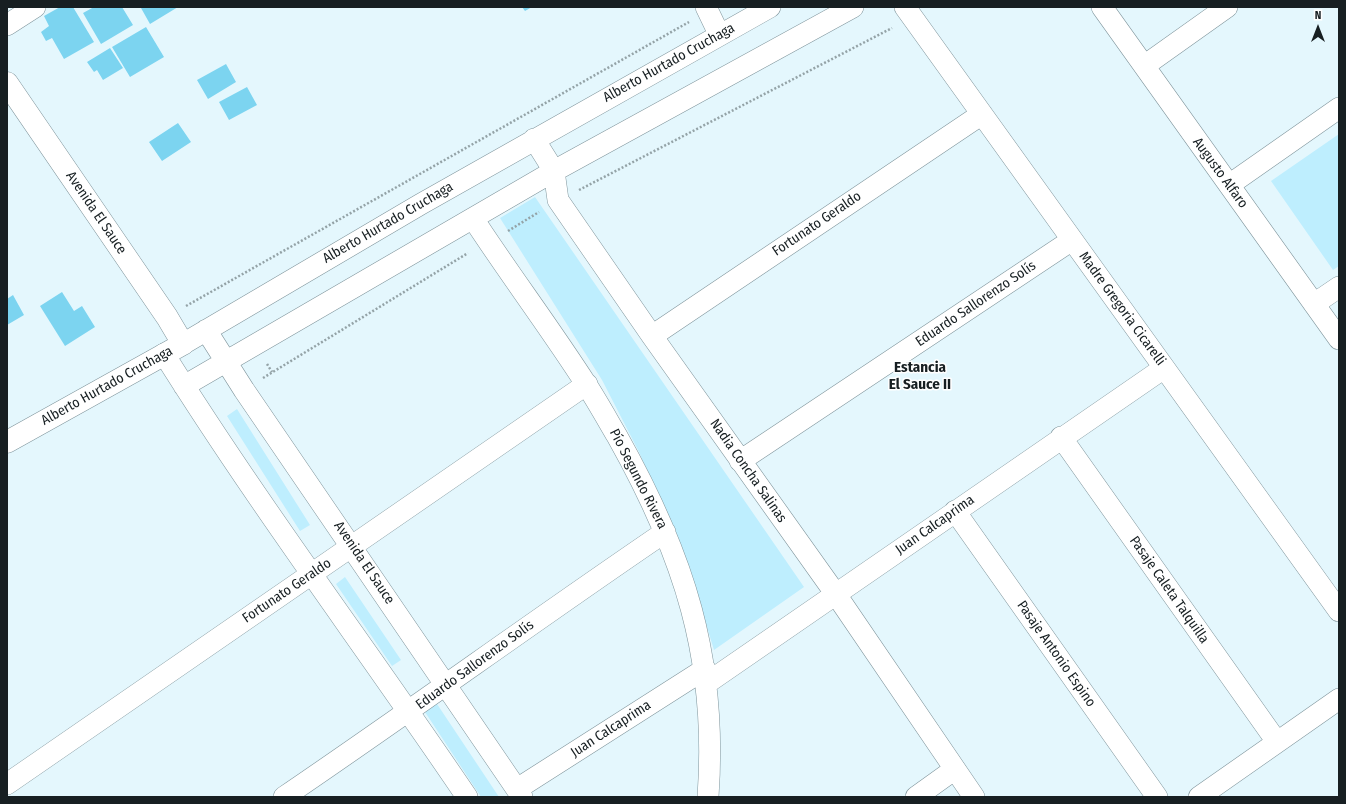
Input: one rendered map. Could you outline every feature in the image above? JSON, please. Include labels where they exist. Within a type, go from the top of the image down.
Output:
[{"type":"street","points":[[7,25],[35,7]]},
{"type":"street","name":"Alberto Hurtado Cruchaga","points":[[7,442],[182,344],[534,139],[719,34],[770,7]]},
{"type":"street","points":[[184,386],[474,220],[554,171],[854,7]]},
{"type":"street","name":"Augusto Alfaro","points":[[1102,7],[1339,339]]},
{"type":"street","points":[[1144,66],[1227,7]]},
{"type":"street","points":[[706,9],[719,34]]},
{"type":"street","name":"Madre Gregoria Cicarelli","points":[[908,12],[1339,611]]},
{"type":"street","name":"Avenida El Sauce","points":[[7,83],[167,317],[182,344]]},
{"type":"street","points":[[1230,185],[1339,108]]},
{"type":"street","name":"Fortunato Geraldo","points":[[652,336],[982,114]]},
{"type":"street","name":"Nadia Concha Salinas","points":[[534,139],[554,171],[558,200],[740,461],[835,593],[974,797]]},
{"type":"street","name":"Pío Segundo Rivera","points":[[474,220],[587,384],[650,497],[665,532],[689,599],[706,676],[710,733],[708,797]]},
{"type":"street","name":"Eduardo Sallorenzo Solís","points":[[740,461],[1072,240]]},
{"type":"street","points":[[1314,304],[1339,286]]},
{"type":"street","name":"Avenida El Sauce","points":[[206,330],[244,390],[520,793]]},
{"type":"street","points":[[164,354],[184,386],[312,574],[409,711],[467,797]]},
{"type":"street","name":"Juan Calcaprima","points":[[520,793],[835,593],[1164,368]]},
{"type":"street","name":"Fortunato Geraldo","points":[[7,784],[587,384]]},
{"type":"street","name":"Pasaje Caleta Talquilla","points":[[1061,437],[1276,742]]},
{"type":"street","name":"Pasaje Antonio Espino","points":[[955,511],[1157,797]]},
{"type":"street","name":"Eduardo Sallorenzo Solís","points":[[297,793],[446,683],[665,532]]},
{"type":"street","points":[[1199,797],[1339,699]]},
{"type":"street","points":[[916,797],[954,768]]},
{"type":"path","points":[[167,317],[706,9]]},
{"type":"path","points":[[244,390],[457,259],[489,242],[558,200],[908,12]]},
{"type":"shaded area","points":[[1339,134],[1339,266],[1333,270],[1271,181]]},
{"type":"shaded area","points":[[535,197],[804,587],[714,650],[687,562],[639,452],[602,380],[500,218]]},
{"type":"shaded area","points":[[237,409],[310,525],[300,531],[227,416]]},
{"type":"shaded area","points":[[345,577],[401,660],[392,666],[336,584]]},
{"type":"shaded area","points":[[437,704],[499,797],[481,797],[425,712]]},
{"type":"building","points":[[60,7],[73,7],[94,42],[64,59],[52,38],[46,41],[41,32],[49,26],[44,16]]},
{"type":"building","points":[[94,7],[122,7],[133,25],[101,44],[83,13]]},
{"type":"building","points":[[178,7],[150,24],[141,8]]},
{"type":"building","points":[[522,7],[532,7],[525,11]]},
{"type":"building","points":[[146,27],[164,57],[130,77],[112,47]]},
{"type":"building","points":[[110,48],[123,68],[103,80],[97,70],[94,72],[87,62]]},
{"type":"building","points":[[226,64],[236,82],[208,99],[197,80]]},
{"type":"building","points":[[247,87],[257,105],[229,120],[219,102]]},
{"type":"building","points":[[178,123],[191,142],[162,161],[149,142]]},
{"type":"building","points":[[62,292],[74,311],[82,306],[95,327],[65,346],[40,306]]},
{"type":"building","points":[[13,295],[24,315],[7,325],[7,299]]},
{"type":"district","name":"Estancia El Sauce II","points":[[920,376]]}]
